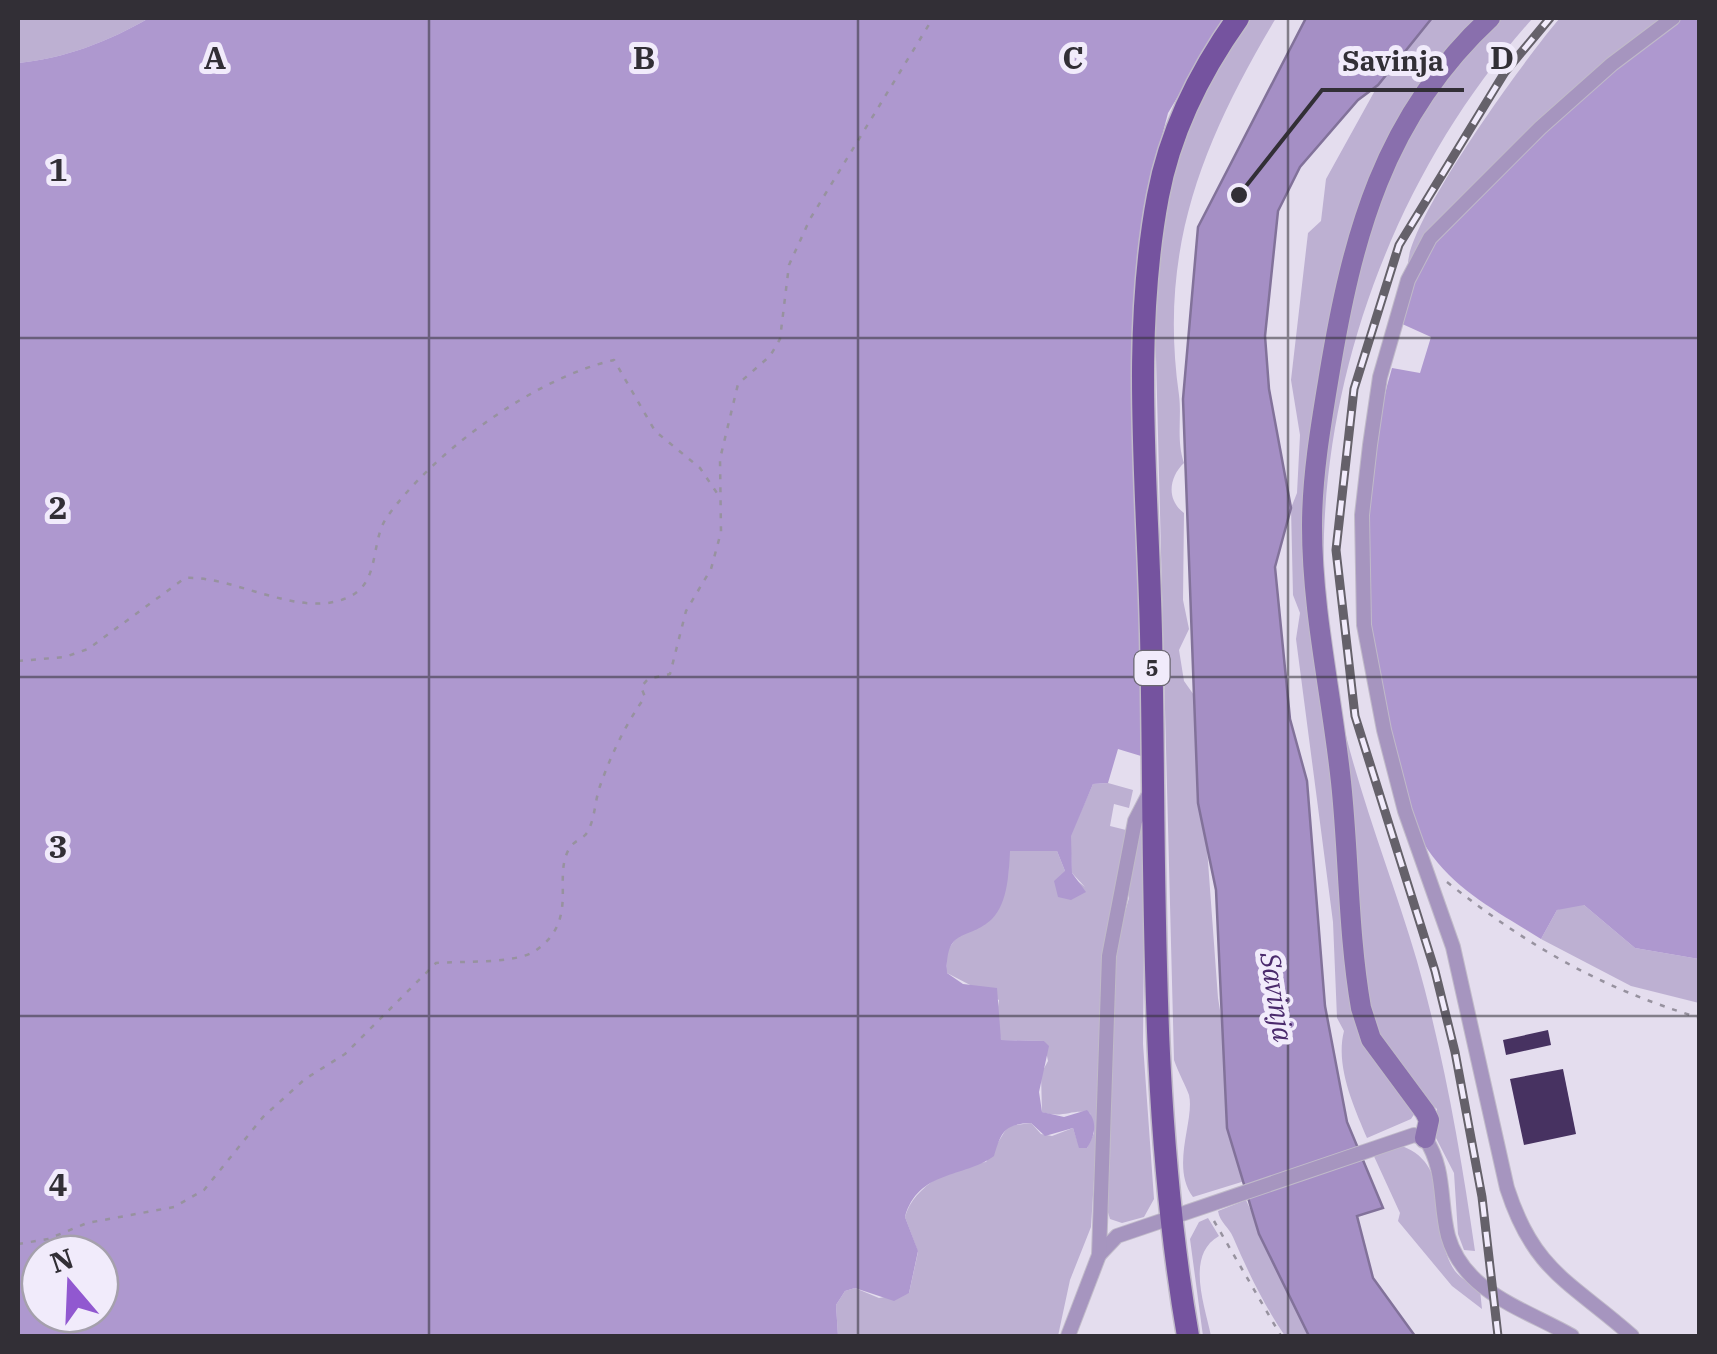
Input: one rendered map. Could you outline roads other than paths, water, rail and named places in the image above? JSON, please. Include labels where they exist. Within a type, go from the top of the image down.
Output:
[{"type":"main road","name":"5","points":[[1188,1336],[1172,1218],[1159,1034],[1145,325],[1149,257],[1159,192],[1177,133],[1210,57],[1238,18]]},
{"type":"street","points":[[1490,18],[1466,40],[1411,110],[1378,176],[1348,267],[1327,387],[1312,524],[1319,646],[1341,779],[1360,1008],[1371,1039],[1429,1120],[1425,1138],[1436,1155],[1448,1234],[1464,1271],[1479,1287],[1572,1336]]},
{"type":"street","points":[[1632,1336],[1546,1266],[1519,1226],[1453,947],[1404,812],[1389,755],[1364,626],[1362,515],[1380,377],[1408,280],[1430,238],[1540,128],[1612,64],[1672,18]]},
{"type":"street","points":[[1068,1336],[1075,1329],[1098,1255],[1108,1100],[1109,956],[1135,821],[1154,783]]},
{"type":"street","points":[[1098,1255],[1117,1236],[1400,1137],[1425,1138]]},
{"type":"water","points":[[1306,18],[1432,18],[1378,85],[1358,100],[1300,167],[1278,211],[1265,336],[1269,389],[1291,508],[1275,567],[1290,719],[1307,781],[1325,1006],[1347,1122],[1383,1208],[1357,1216],[1373,1278],[1415,1336],[1309,1336],[1259,1234],[1227,1128],[1216,890],[1198,803],[1183,399],[1198,227]]},
{"type":"railway","points":[[1498,1336],[1482,1197],[1455,1052],[1435,971],[1355,716],[1336,550],[1354,389],[1399,245],[1505,72],[1550,18]]},
{"type":"place","name":"Savinja","points":[[1239,195]]}]
